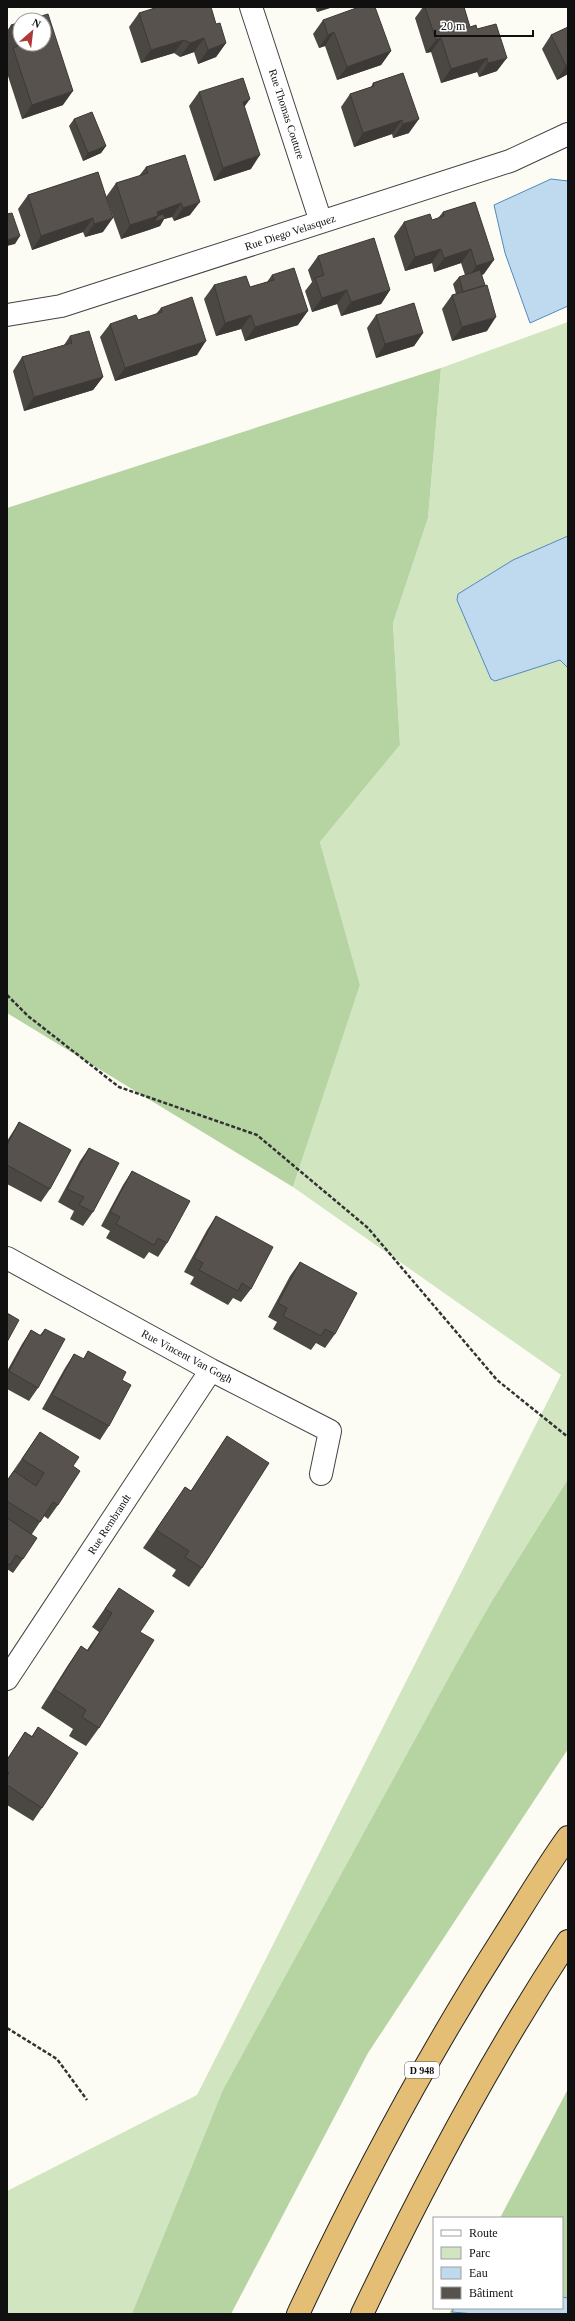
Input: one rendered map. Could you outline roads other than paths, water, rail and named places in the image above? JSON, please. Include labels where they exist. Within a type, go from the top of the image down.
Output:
[{"type":"highway","name":"D 948","points":[[298,2314],[360,2185],[429,2058],[460,2004],[568,1837]]},
{"type":"highway","points":[[362,2314],[392,2252],[493,2062],[568,1942]]},
{"type":"street","name":"Rue Thomas Couture","points":[[251,7],[321,222]]},
{"type":"street","name":"Rue Diego Velasquez","points":[[7,315],[61,306],[510,161],[568,134]]},
{"type":"street","name":"Rue Vincent Van Gogh","points":[[7,1258],[210,1370],[330,1431],[322,1474]]},
{"type":"street","name":"Rue Rembrandt","points":[[7,1679],[210,1370]]},
{"type":"water","points":[[551,179],[568,181],[568,306],[530,323],[505,253],[494,205]]},
{"type":"water","points":[[568,536],[568,668],[560,660],[495,681],[491,679],[457,600],[458,594],[513,560]]},
{"type":"water","points":[[563,2297],[568,2298],[568,2314],[475,2314],[452,2312],[454,2309],[563,2309]]}]
